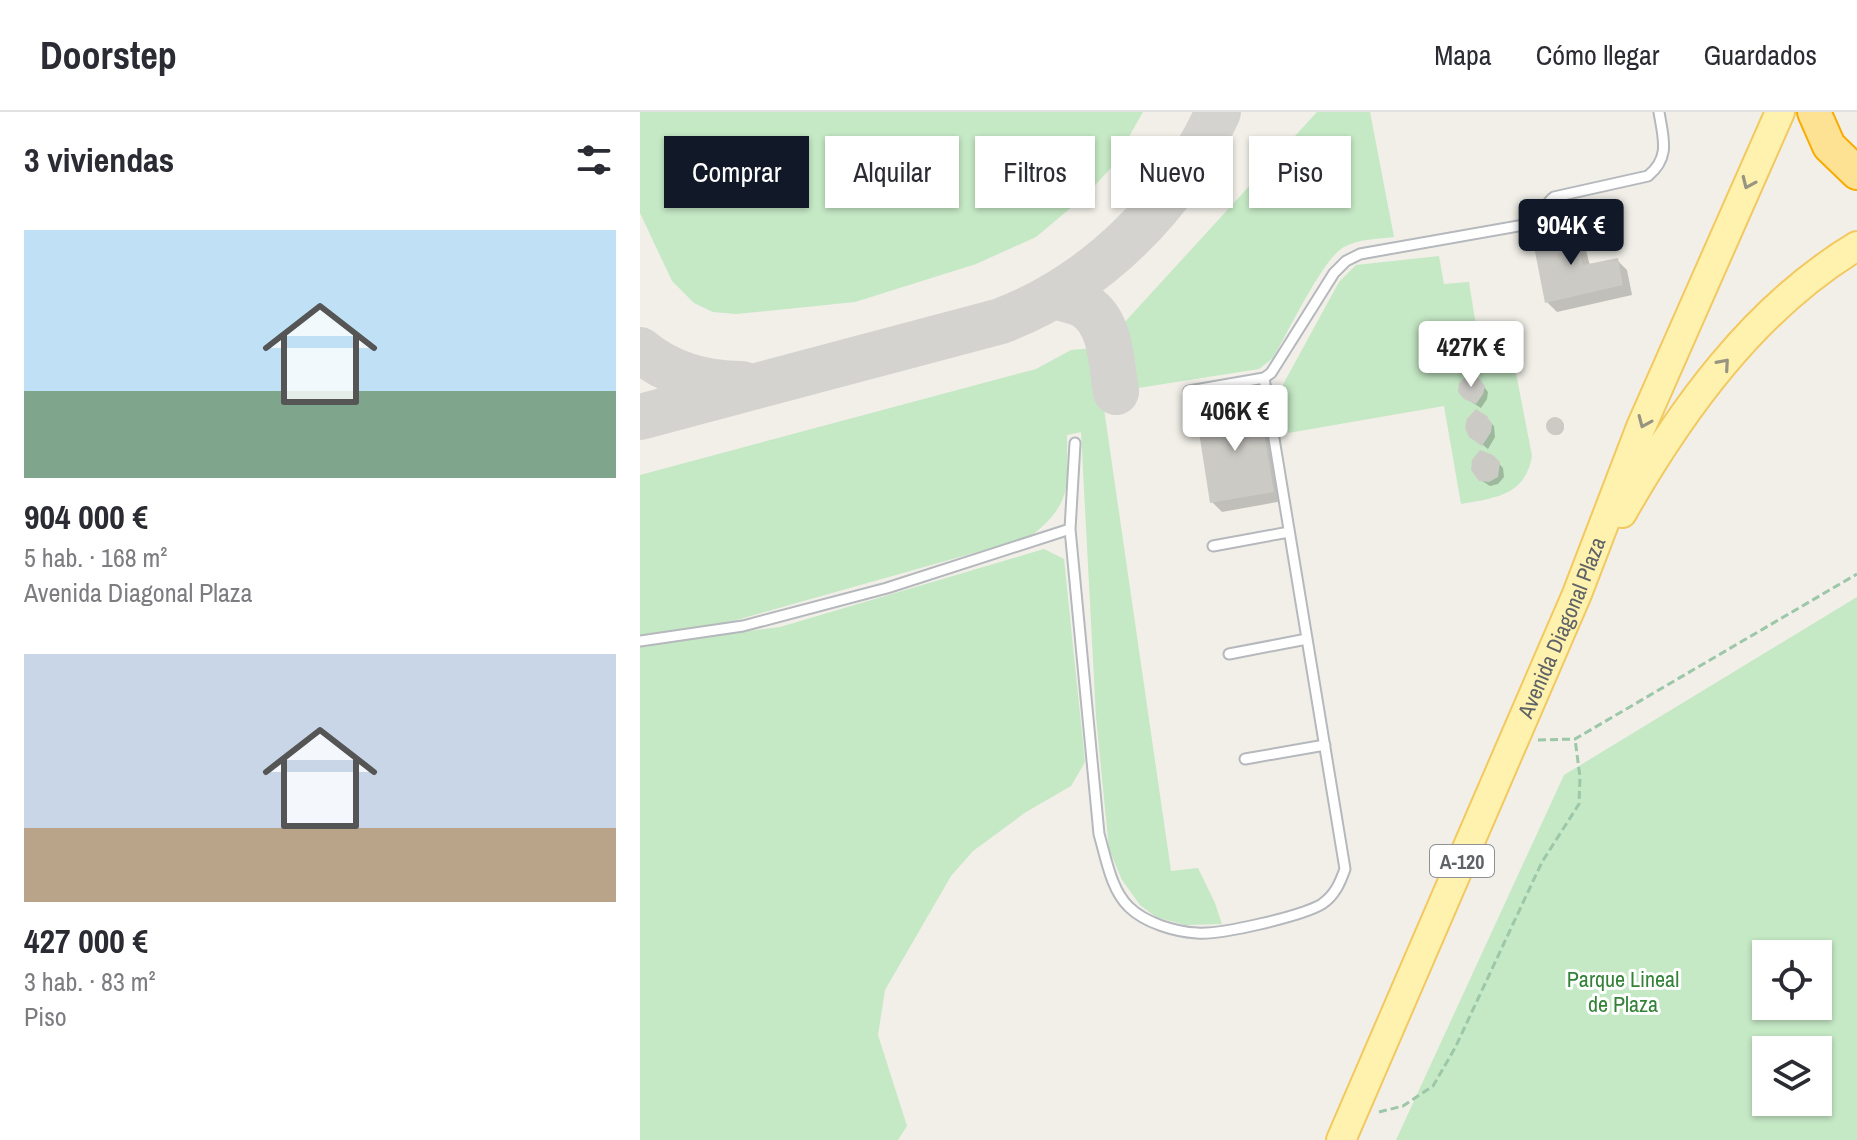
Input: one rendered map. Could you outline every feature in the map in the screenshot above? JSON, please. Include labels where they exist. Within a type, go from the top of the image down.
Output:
[{"type":"highway","points":[[1814,112],[1829,146],[1857,173]]},
{"type":"main road","name":"Avenida Diagonal Plaza","points":[[1348,1128],[1577,594],[1641,427],[1780,112]]},
{"type":"main road","name":"A-120","points":[[1577,594],[1669,436],[1721,367],[1758,326],[1801,288],[1857,246]]},
{"type":"lane","points":[[1189,391],[1264,378],[1271,373],[1334,273],[1346,261],[1360,254],[1535,223],[1541,220],[1547,204],[1554,197],[1648,176],[1659,167],[1664,150],[1659,112]]},
{"type":"lane","points":[[1075,443],[1070,529],[1099,834],[1111,877],[1129,907],[1157,924],[1198,933],[1280,918],[1321,904],[1337,890],[1345,869],[1264,378]]},
{"type":"lane","points":[[640,641],[743,626],[844,600],[1070,529]]},
{"type":"lane","points":[[1213,546],[1289,532]]},
{"type":"lane","points":[[1229,654],[1307,639]]},
{"type":"lane","points":[[1245,759],[1325,745]]},
{"type":"path","points":[[1515,741],[1575,739],[1857,574]]},
{"type":"path","points":[[1348,1128],[1378,1113],[1403,1106],[1433,1086],[1455,1048],[1542,862],[1579,804],[1580,777],[1575,739]]},
{"type":"green space","points":[[640,112],[1143,112],[1129,136],[1111,136],[1111,168],[1095,185],[1095,136],[975,136],[975,208],[1071,208],[1036,237],[976,264],[855,302],[736,314],[713,312],[694,303],[672,281],[640,213]]},
{"type":"green space","points":[[1317,112],[1370,112],[1394,237],[1356,242],[1335,254],[1316,281],[1273,358],[1259,369],[1138,388],[1132,382],[1123,324],[1229,208],[1233,208],[1233,204],[1249,186],[1249,208],[1351,208],[1351,136],[1295,136]]},
{"type":"green space","points":[[1439,256],[1444,284],[1469,282],[1479,345],[1492,354],[1493,373],[1515,368],[1532,456],[1523,480],[1507,493],[1461,504],[1444,406],[1288,433],[1280,390],[1339,282],[1356,265]]},
{"type":"green space","points":[[1093,348],[1171,871],[1198,868],[1222,924],[1185,925],[1156,917],[1140,905],[1122,880],[1109,849],[1096,717],[1081,432],[1067,435],[1067,480],[1061,503],[1030,537],[719,625],[679,635],[640,639],[640,475],[1036,369],[1071,350]]},
{"type":"green space","points":[[1044,549],[1064,559],[1085,762],[1071,786],[1026,812],[973,851],[951,876],[885,990],[878,1035],[907,1126],[898,1140],[640,1140],[640,645],[780,627]]},
{"type":"green space","name":"Parque Lineal de Plaza","points":[[1857,597],[1857,1140],[1396,1140],[1564,775]]},
{"type":"building","points":[[1574,226],[1583,265],[1618,258],[1623,285],[1545,303],[1532,236]]},
{"type":"building","points":[[1468,375],[1477,376],[1485,386],[1476,404],[1464,399],[1458,392],[1459,383]]},
{"type":"building","points":[[1259,404],[1274,492],[1210,503],[1196,413]]},
{"type":"building","points":[[1476,409],[1487,416],[1492,424],[1491,432],[1482,446],[1469,437],[1465,428],[1467,419]]},
{"type":"building","points":[[1555,417],[1564,426],[1555,435],[1546,426]]},
{"type":"building","points":[[1480,450],[1493,455],[1500,462],[1498,477],[1489,482],[1479,481],[1471,470],[1472,460]]},
{"type":"taxiway","points":[[640,417],[1001,321],[1036,305],[1070,286],[1130,238],[1180,179],[1218,112]]},
{"type":"taxiway","points":[[1055,296],[1085,306],[1101,323],[1109,344],[1116,392]]},
{"type":"taxiway","points":[[640,350],[688,376],[742,384]]}]
